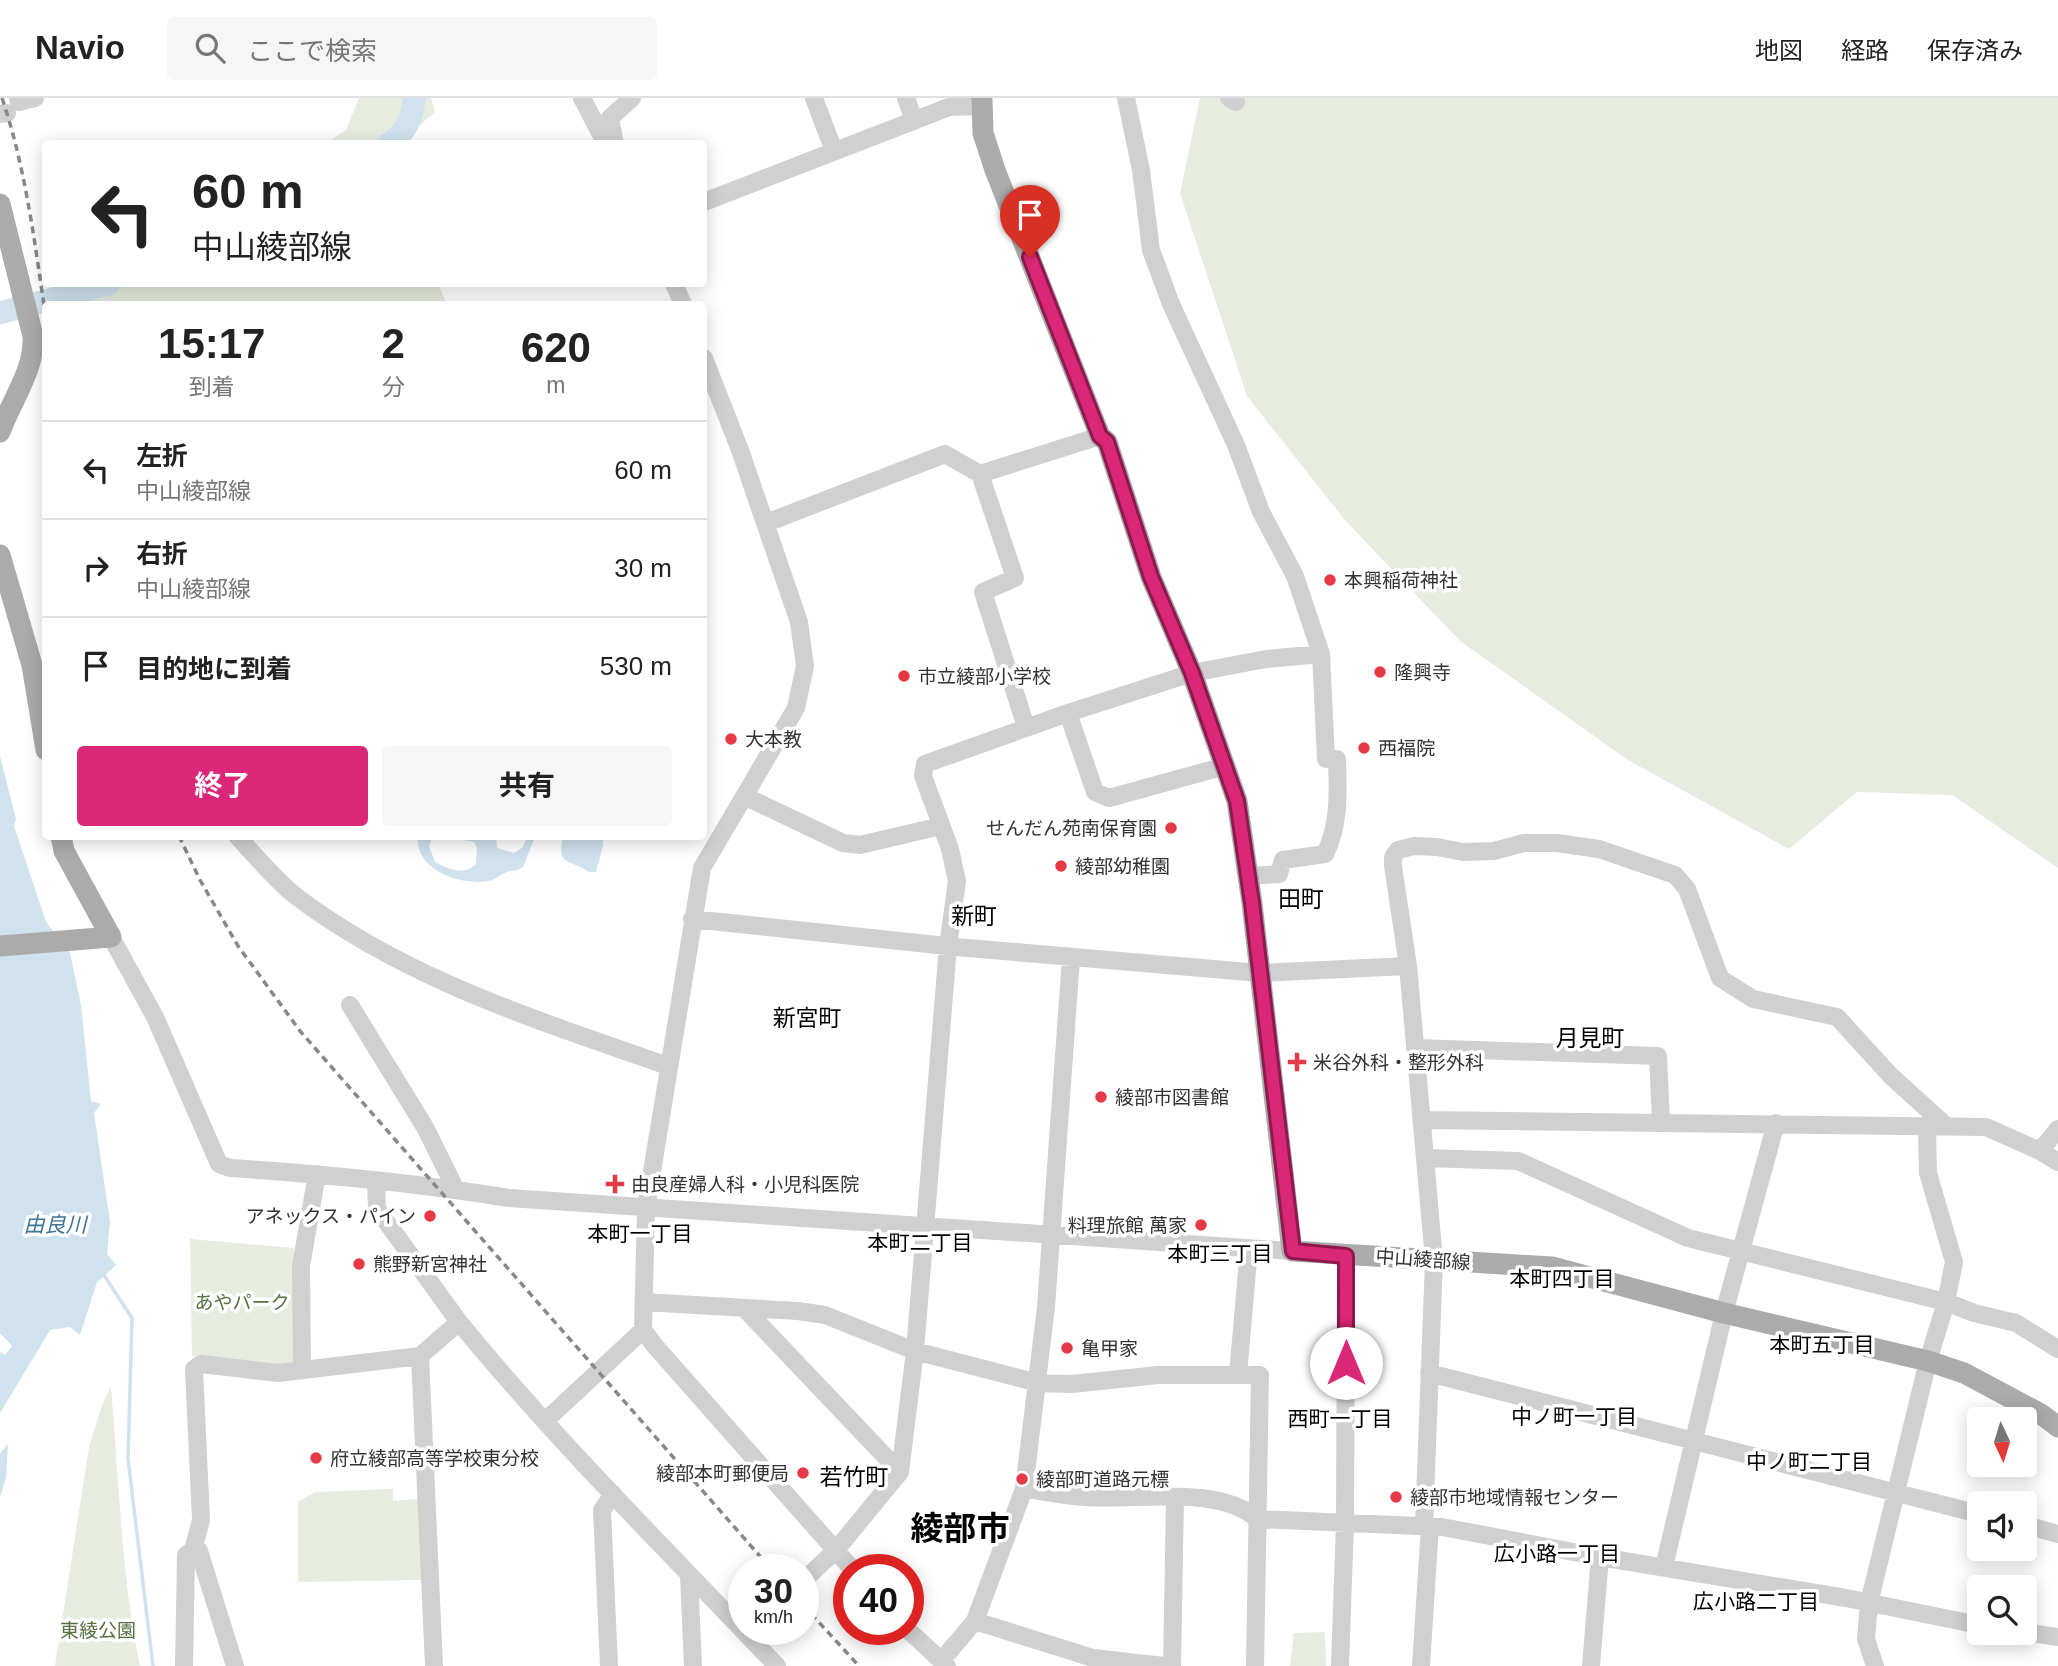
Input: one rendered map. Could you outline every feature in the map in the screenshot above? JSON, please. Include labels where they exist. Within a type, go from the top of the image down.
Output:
[{"type":"main road","points":[[982,102],[983,133],[995,170],[1100,436],[1107,442],[1151,577],[1192,673],[1237,801],[1293,1251]]},
{"type":"main road","points":[[0,204],[34,349],[31,362],[0,432]]},
{"type":"main road","points":[[0,555],[32,665],[42,726]]},
{"type":"main road","points":[[0,946],[111,937],[65,851],[62,840]]},
{"type":"main road","name":"中山綾部線","points":[[1293,1251],[1552,1267],[1964,1373],[2041,1414],[2058,1427]]},
{"type":"street","points":[[18,98],[19,102],[35,98]]},
{"type":"street","points":[[582,98],[604,140]]},
{"type":"street","points":[[614,140],[610,118],[632,98]]},
{"type":"street","points":[[814,98],[834,151]]},
{"type":"street","points":[[906,98],[914,121]]},
{"type":"street","points":[[1126,98],[1141,170],[1151,250],[1171,304],[1236,445],[1261,512],[1295,576],[1321,654],[1326,760],[1337,759],[1338,795],[1333,838],[1325,854],[1283,860],[1279,874],[1248,876]]},
{"type":"street","points":[[707,201],[950,107],[982,102]]},
{"type":"street","points":[[707,366],[766,523],[799,622],[805,666],[796,708],[702,868],[646,1208],[643,1330],[654,1346],[839,1554]]},
{"type":"street","points":[[981,474],[1100,436]]},
{"type":"street","points":[[766,523],[945,454],[981,474],[1015,578],[983,592],[1026,727]]},
{"type":"street","points":[[819,1566],[836,1550],[900,1472],[915,1351],[948,946],[957,881],[950,849],[923,776],[925,764],[1068,712],[1192,673],[1266,659],[1321,654]]},
{"type":"street","points":[[1068,712],[1095,792],[1110,798],[1225,766]]},
{"type":"street","points":[[744,796],[843,843],[860,845],[941,826]]},
{"type":"street","points":[[241,840],[295,895],[345,930],[393,957],[503,1008],[668,1066]]},
{"type":"street","points":[[1421,1666],[1434,1260],[1408,966],[1393,866],[1393,857],[1398,850],[1414,846],[1464,852],[1494,851],[1524,843],[1557,843],[1599,849],[1675,874],[1686,889],[1720,978],[1752,999],[1837,1017],[1936,1126]]},
{"type":"street","points":[[692,919],[1071,958],[1260,973],[1408,966]]},
{"type":"street","points":[[111,937],[155,1017],[219,1164],[230,1168],[317,1174],[456,1189],[509,1198],[1293,1251]]},
{"type":"street","points":[[924,1645],[944,1663],[975,1621],[1024,1489],[1038,1382],[1071,958]]},
{"type":"street","points":[[350,1005],[426,1129],[456,1189]]},
{"type":"street","points":[[1416,1048],[1658,1056],[1661,1122]]},
{"type":"street","points":[[1423,1120],[1986,1127],[2040,1151],[2058,1163]]},
{"type":"street","points":[[1664,1567],[1724,1312],[1776,1123]]},
{"type":"street","points":[[1875,1666],[1866,1639],[1869,1603],[1954,1262],[1928,1173],[1936,1126]]},
{"type":"street","points":[[2040,1151],[2058,1129]]},
{"type":"street","points":[[1426,1158],[1518,1161],[1688,1238],[1946,1302],[1974,1313],[2016,1323],[2058,1349]]},
{"type":"street","points":[[302,1370],[301,1266],[317,1174]]},
{"type":"street","points":[[376,1182],[377,1209],[459,1322],[508,1382],[689,1576],[728,1611]]},
{"type":"street","points":[[1238,1375],[1248,1248]]},
{"type":"street","points":[[1340,1666],[1345,1524],[1346,1256]]},
{"type":"street","points":[[644,1302],[825,1315],[915,1351],[1038,1382],[1072,1384],[1158,1376],[1260,1375],[1255,1666]]},
{"type":"street","points":[[744,1308],[900,1472]]},
{"type":"street","points":[[184,1666],[186,1555],[193,1550],[201,1520],[194,1369],[201,1364],[278,1373],[420,1356],[459,1322]]},
{"type":"street","points":[[545,1421],[643,1330]]},
{"type":"street","points":[[420,1356],[435,1666]]},
{"type":"street","points":[[1430,1373],[1967,1511]]},
{"type":"street","points":[[1024,1489],[1084,1497],[1208,1497],[1246,1508],[1257,1518],[1427,1526],[1967,1623]]},
{"type":"street","points":[[609,1666],[602,1510],[613,1494]]},
{"type":"street","points":[[1172,1666],[1175,1498]]},
{"type":"street","points":[[2037,1528],[2058,1534]]},
{"type":"street","points":[[193,1550],[198,1551],[235,1666]]},
{"type":"street","points":[[1591,1666],[1600,1557]]},
{"type":"street","points":[[689,1576],[693,1666]]},
{"type":"street","points":[[975,1621],[1093,1658],[1164,1666]]},
{"type":"street","points":[[2037,1634],[2058,1637]]},
{"type":"street","points":[[761,1645],[777,1666]]},
{"type":"green space","points":[[359,98],[431,98],[435,112],[402,140],[331,140],[346,130]]},
{"type":"green space","points":[[1200,98],[2058,98],[2058,868],[1952,795],[1857,792],[1789,849],[1628,760],[1460,641],[1344,519],[1247,396],[1180,193]]},
{"type":"green space","points":[[53,287],[439,287],[446,301],[56,301]]},
{"type":"green space","name":"あやパーク","points":[[190,1239],[294,1248],[294,1362],[276,1366],[192,1356]]},
{"type":"green space","name":"東綾公園","points":[[111,1387],[125,1562],[140,1666],[55,1666],[89,1447],[102,1405]]},
{"type":"green space","points":[[393,1489],[393,1501],[420,1499],[422,1580],[298,1582],[298,1502],[315,1492]]},
{"type":"green space","points":[[1325,1632],[1326,1666],[1290,1666],[1294,1633]]},
{"type":"water","name":"由良川","points":[[0,756],[16,819],[14,826],[46,922],[70,953],[81,1005],[91,1101],[101,1104],[94,1113],[110,1222],[107,1254],[116,1265],[97,1282],[80,1335],[70,1327],[50,1330],[0,1413],[0,1352],[5,1355],[12,1346],[0,1333]]},
{"type":"water","points":[[418,840],[431,840],[429,846],[435,862],[451,869],[466,870],[476,864],[477,847],[474,842],[463,840],[496,840],[497,848],[514,853],[523,847],[526,840],[534,840],[523,867],[491,880],[477,882],[441,873],[431,867],[419,849]]},
{"type":"water","points":[[562,840],[603,840],[596,872],[589,872],[567,861],[563,858]]},
{"type":"water","points":[[8,1444],[6,1478],[0,1497],[0,1454]]},
{"type":"waterway","points":[[394,140],[407,124],[414,98]]},
{"type":"waterway","points":[[45,301],[98,287]]},
{"type":"waterway","points":[[0,313],[42,302]]},
{"type":"waterway","points":[[102,1272],[132,1318],[128,1459],[153,1666]]},
{"type":"railway","points":[[2,98],[24,180],[43,301]]},
{"type":"railway","points":[[181,840],[200,880],[238,946],[300,1031],[758,1554]]},
{"type":"railway","points":[[819,1622],[859,1666]]},
{"type":"place","name":"本興稲荷神社","points":[[1330,580]]},
{"type":"place","name":"隆興寺","points":[[1380,672]]},
{"type":"place","name":"市立綾部小学校","points":[[904,676]]},
{"type":"place","name":"大本教","points":[[731,739]]},
{"type":"place","name":"西福院","points":[[1364,748]]},
{"type":"place","name":"せんだん苑南保育園","points":[[1171,828]]},
{"type":"place","name":"綾部幼稚園","points":[[1061,866]]},
{"type":"place","name":"米谷外科・整形外科","points":[[1297,1062]]},
{"type":"place","name":"綾部市図書館","points":[[1101,1097]]},
{"type":"place","name":"由良産婦人科・小児科医院","points":[[615,1184]]},
{"type":"place","name":"アネックス・パイン","points":[[430,1216]]},
{"type":"place","name":"料理旅館 萬家","points":[[1201,1225]]},
{"type":"place","name":"熊野新宮神社","points":[[359,1264]]},
{"type":"place","name":"亀甲家","points":[[1067,1348]]},
{"type":"place","name":"府立綾部高等学校東分校","points":[[316,1458]]},
{"type":"place","name":"綾部本町郵便局","points":[[803,1473]]},
{"type":"place","name":"綾部町道路元標","points":[[1022,1479]]},
{"type":"place","name":"綾部市地域情報センター","points":[[1396,1497]]},
{"type":"district","name":"田町","points":[[1301,899]]},
{"type":"district","name":"新町","points":[[974,916]]},
{"type":"district","name":"新宮町","points":[[807,1018]]},
{"type":"district","name":"月見町","points":[[1590,1038]]},
{"type":"district","name":"本町一丁目","points":[[640,1234]]},
{"type":"district","name":"本町二丁目","points":[[920,1243]]},
{"type":"district","name":"本町三丁目","points":[[1220,1254]]},
{"type":"district","name":"本町四丁目","points":[[1562,1279]]},
{"type":"district","name":"本町五丁目","points":[[1822,1345]]},
{"type":"district","name":"中ノ町一丁目","points":[[1574,1417]]},
{"type":"district","name":"西町一丁目","points":[[1340,1419]]},
{"type":"district","name":"中ノ町二丁目","points":[[1809,1462]]},
{"type":"district","name":"若竹町","points":[[854,1477]]},
{"type":"district","name":"綾部市","points":[[960,1528]]},
{"type":"district","name":"広小路一丁目","points":[[1557,1554]]},
{"type":"district","name":"広小路二丁目","points":[[1756,1602]]},
{"type":"route","points":[[1030,257],[1100,436],[1107,442],[1151,577],[1192,673],[1237,801],[1252,903],[1293,1251],[1346,1256],[1346,1363]]}]
